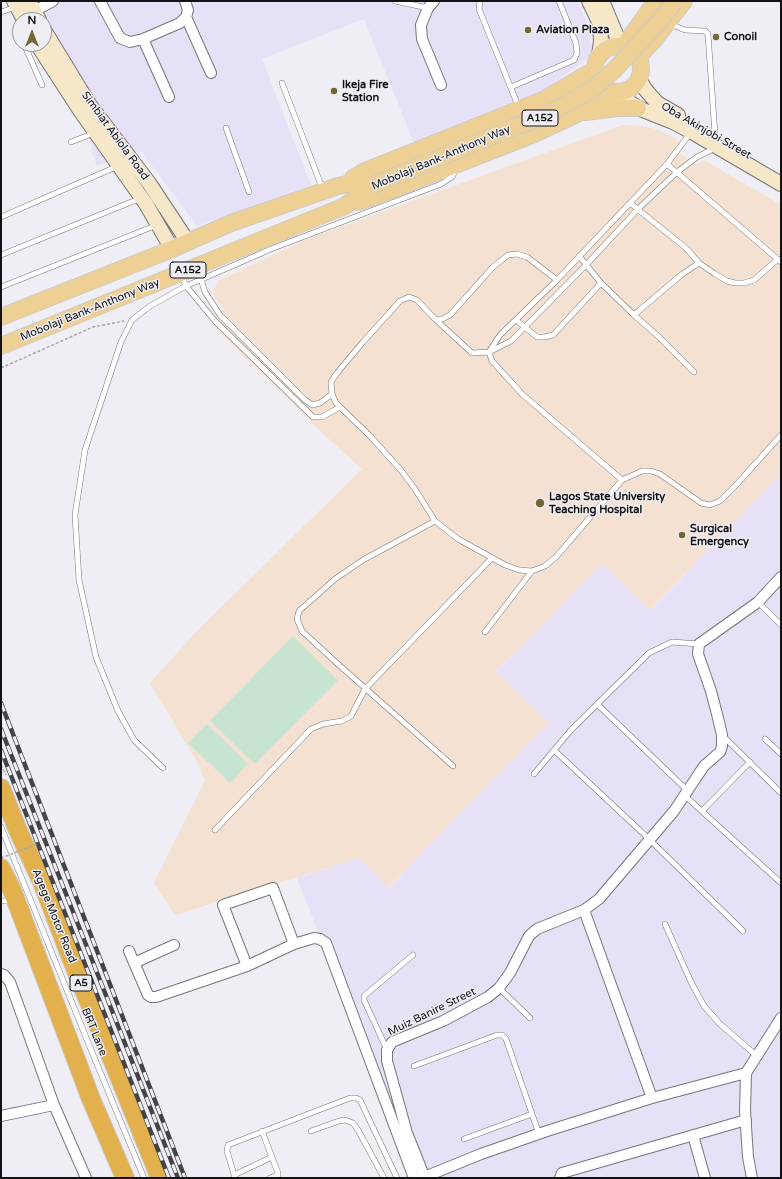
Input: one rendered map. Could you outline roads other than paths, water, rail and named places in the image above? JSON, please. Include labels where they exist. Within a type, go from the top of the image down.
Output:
[{"type":"highway","name":"Agege Motor Road","points":[[1,788],[19,833],[42,882],[160,1178]]},
{"type":"highway","points":[[1,868],[12,890],[8,901],[125,1178]]},
{"type":"main road","points":[[623,46],[656,1]]},
{"type":"main road","name":"Mobolaji Bank-Anthony Way","points":[[1,346],[184,280],[201,264],[345,206],[370,183],[443,150],[544,108],[581,87],[611,63],[652,19],[664,1]]},
{"type":"main road","name":"Mobolaji Bank-Anthony Way","points":[[1,317],[172,249],[231,223],[330,188],[370,183],[541,118],[594,88],[614,70],[658,23],[675,1]]},
{"type":"main road","points":[[638,57],[684,1]]},
{"type":"main road","points":[[330,188],[365,171],[545,99],[596,63],[604,50],[611,47],[623,46],[633,51],[638,57],[641,72],[634,85],[629,89],[622,92],[612,91],[604,88],[599,83],[596,63]]},
{"type":"main road","points":[[345,206],[376,196],[534,134],[577,114],[598,102],[612,91]]},
{"type":"main road","points":[[577,114],[617,108],[638,108]]},
{"type":"main road","points":[[521,109],[530,113],[536,121],[538,128],[534,134]]},
{"type":"street","points":[[26,11],[53,1]]},
{"type":"street","points":[[100,1],[120,38],[130,42],[143,39],[180,23],[186,17],[188,10],[185,1]]},
{"type":"street","points":[[589,1],[600,24],[601,41],[596,63]]},
{"type":"street","points":[[602,1],[623,46]]},
{"type":"street","points":[[431,5],[421,25],[422,39],[440,85]]},
{"type":"street","points":[[186,17],[211,73]]},
{"type":"street","points":[[143,39],[169,97]]},
{"type":"street","name":"Simbiat Abiola Road","points":[[52,43],[125,162],[154,191],[188,242]]},
{"type":"street","points":[[42,52],[96,133],[125,162],[142,198],[172,249]]},
{"type":"street","name":"Oba Akinjobi Street","points":[[638,79],[657,103],[717,141],[781,174]]},
{"type":"street","points":[[612,91],[638,108],[673,122],[692,132],[717,141],[781,184]]},
{"type":"street","points":[[722,735],[711,691],[698,654],[699,644],[758,602],[781,577]]},
{"type":"street","name":"Muiz Banire Street","points":[[424,1178],[405,1126],[387,1061],[387,1050],[392,1042],[443,1021],[488,998],[499,988],[510,973],[529,936],[537,929],[584,910],[599,899],[674,811],[704,766],[720,752],[722,746],[722,735]]},
{"type":"street","points":[[247,966],[223,905],[273,888],[294,944]]},
{"type":"street","points":[[584,910],[652,1098]]},
{"type":"street","points":[[129,951],[148,995],[156,998],[247,966],[294,944],[314,938],[320,939],[326,943],[414,1178]]},
{"type":"street","points":[[134,963],[174,946]]},
{"type":"street","points":[[1,974],[4,975],[10,982],[54,1105],[86,1178]]},
{"type":"street","points":[[752,1178],[748,1157],[746,1073],[781,1018]]},
{"type":"street","points":[[424,1178],[481,1154],[539,1134],[652,1098],[746,1073]]},
{"type":"street","points":[[1,1116],[54,1105]]},
{"type":"street","points":[[560,1178],[562,1173],[746,1120]]},
{"type":"street","points":[[693,1135],[705,1178]]},
{"type":"lane","points":[[394,1],[431,5]]},
{"type":"lane","points":[[480,1],[479,9],[521,109]]},
{"type":"lane","points":[[511,87],[574,60],[577,53],[576,43],[559,1]]},
{"type":"lane","points":[[1,12],[26,11]]},
{"type":"lane","points":[[667,23],[685,30],[705,31],[708,34],[717,141],[677,172],[638,209],[511,342],[490,352],[472,353],[417,300],[409,297],[400,301],[337,373],[331,382],[332,394],[336,403],[370,436],[400,469],[415,489],[435,521],[458,539],[492,558],[519,570],[532,571],[545,566],[556,557],[622,480],[642,471],[651,471],[669,480],[701,503],[710,505],[720,501],[738,484],[781,435]]},
{"type":"lane","points":[[28,52],[42,85]]},
{"type":"lane","points":[[282,83],[330,188]]},
{"type":"lane","points":[[226,128],[249,192]]},
{"type":"lane","points":[[622,480],[522,394],[492,362],[490,352],[500,335],[557,280],[667,164],[692,132]]},
{"type":"lane","points":[[71,142],[96,133]]},
{"type":"lane","points":[[1,217],[125,162]]},
{"type":"lane","points":[[184,280],[195,283],[201,279],[271,249],[440,184],[452,177],[458,164]]},
{"type":"lane","points":[[630,203],[687,249],[699,263],[727,281],[735,283],[754,280],[780,261],[667,164]]},
{"type":"lane","points":[[1,255],[142,198],[154,191]]},
{"type":"lane","points":[[1,288],[152,227],[157,222]]},
{"type":"lane","points":[[435,319],[442,319],[450,315],[508,254],[517,254],[527,257],[557,280]]},
{"type":"lane","points":[[579,256],[601,283],[694,372]]},
{"type":"lane","points":[[634,315],[681,275],[699,263]]},
{"type":"lane","points":[[201,279],[205,292],[220,315],[304,399],[312,406],[320,403],[332,394]]},
{"type":"lane","points":[[163,768],[134,740],[118,711],[96,657],[78,580],[75,515],[85,450],[119,348],[132,320],[184,280]]},
{"type":"lane","points":[[184,280],[215,321],[313,417],[322,417],[340,407]]},
{"type":"lane","points":[[516,320],[537,337],[553,335],[601,283]]},
{"type":"lane","points":[[435,521],[363,560],[335,579],[299,611],[297,619],[302,631],[365,689],[453,766]]},
{"type":"lane","points":[[215,830],[311,728],[323,724],[342,721],[352,716],[365,689],[492,558]]},
{"type":"lane","points":[[486,632],[532,571]]},
{"type":"lane","points":[[758,602],[781,625]]},
{"type":"lane","points":[[534,774],[572,730],[649,653],[672,642],[699,644]]},
{"type":"lane","points":[[597,704],[702,811],[781,883]]},
{"type":"lane","points":[[722,735],[781,793]]},
{"type":"lane","points":[[765,739],[781,754]]},
{"type":"lane","points":[[554,750],[649,839],[743,931]]},
{"type":"lane","points":[[702,811],[750,762]]},
{"type":"lane","name":"BRT Lane","points":[[1,827],[144,1178]]},
{"type":"lane","points":[[665,924],[691,982],[704,1006],[720,1024],[757,1056]]},
{"type":"lane","points":[[387,1050],[364,1000],[364,996],[413,955]]},
{"type":"lane","points":[[499,988],[530,1018]]},
{"type":"lane","points":[[414,1066],[496,1035],[502,1035],[506,1039],[539,1134]]},
{"type":"lane","points":[[272,1157],[235,1176],[227,1151],[228,1145],[350,1098],[356,1098],[360,1100],[397,1178]]},
{"type":"lane","points":[[464,1139],[532,1114]]},
{"type":"lane","points":[[311,1131],[338,1121],[345,1120],[353,1123],[384,1178]]},
{"type":"lane","points":[[262,1131],[278,1173],[278,1175],[270,1178]]},
{"type":"railway","points":[[1,703],[185,1178]]},
{"type":"railway","points":[[1,729],[178,1178]]},
{"type":"railway","points":[[1,750],[169,1178]]},
{"type":"place","name":"Aviation Plaza","points":[[528,30]]},
{"type":"place","name":"Conoil","points":[[716,37]]},
{"type":"place","name":"Ikeja Fire Station","points":[[334,91]]},
{"type":"place","name":"Lagos State University Teaching Hospital","points":[[540,503]]},
{"type":"place","name":"Surgical Emergency","points":[[682,535]]}]
